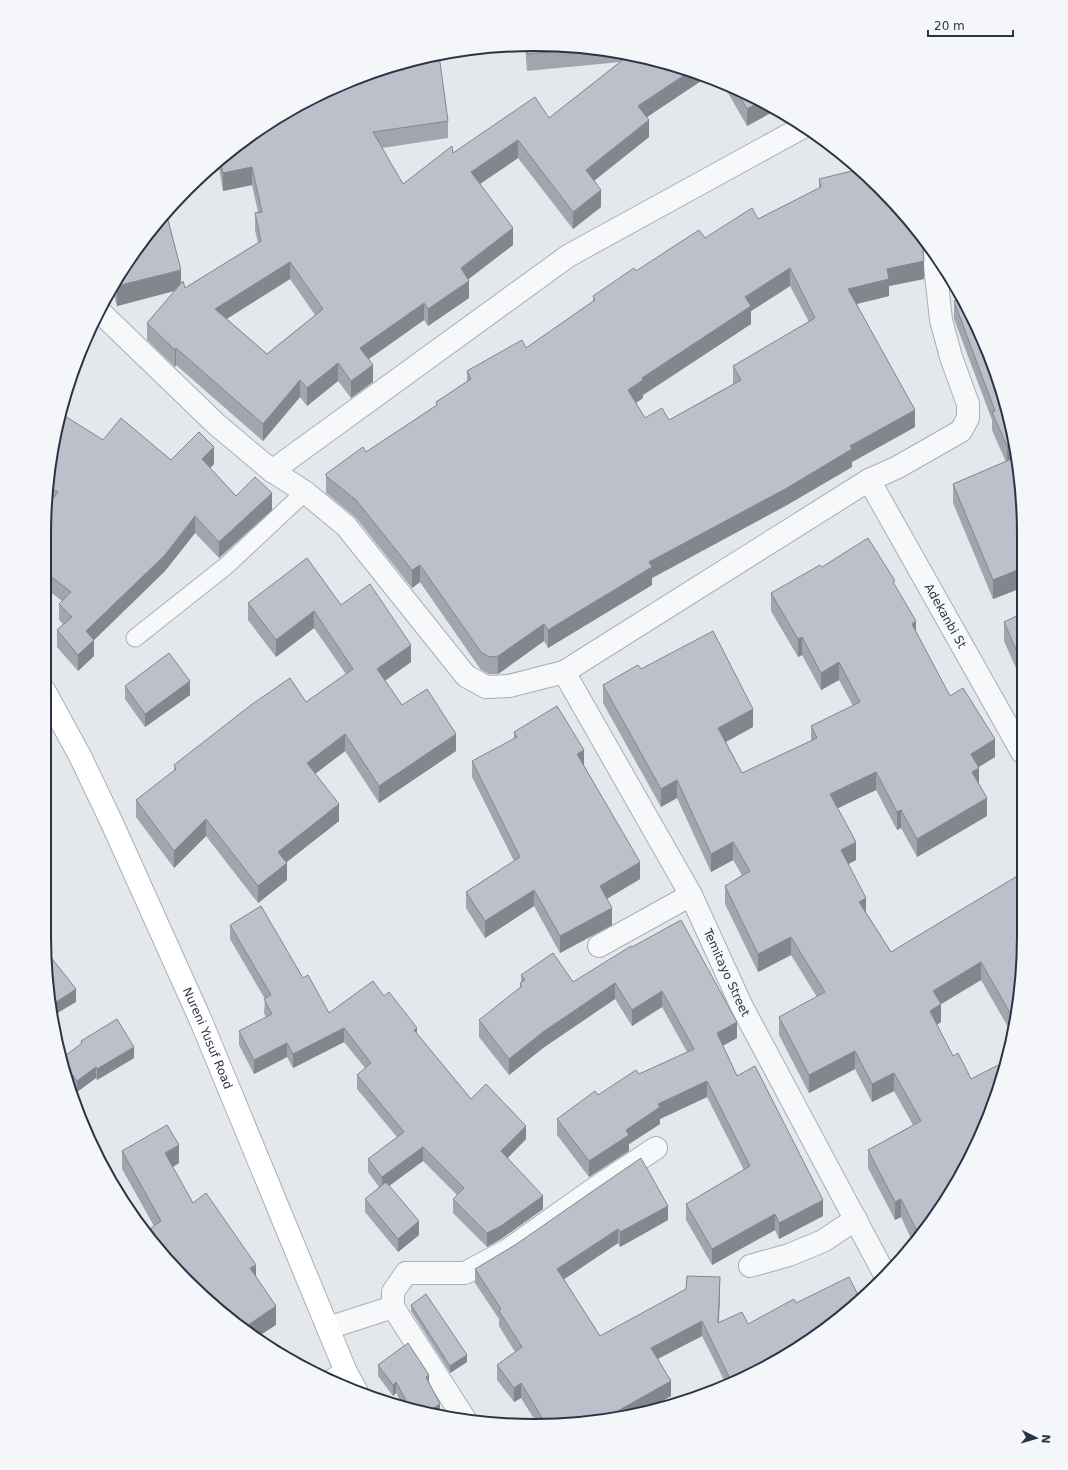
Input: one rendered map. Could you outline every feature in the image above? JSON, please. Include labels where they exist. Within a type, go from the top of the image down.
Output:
[{"type":"street","points":[[272,471],[568,256],[798,130]]},
{"type":"street","points":[[103,315],[216,424],[272,471],[305,492],[346,526],[466,676],[486,687],[510,686],[564,672],[869,480],[898,467],[961,431],[968,418],[968,404],[951,357],[941,320],[935,265]]},
{"type":"street","name":"Adekanbi St","points":[[869,480],[1017,743]]},
{"type":"street","name":"Temitayo Street","points":[[564,672],[691,895],[742,1007],[883,1270]]},
{"type":"street","name":"Nureni Yusuf Road","points":[[51,703],[80,756],[112,823],[201,1021],[328,1328],[338,1377]]},
{"type":"street","points":[[599,946],[691,895]]},
{"type":"street","points":[[461,1413],[392,1307],[393,1292],[406,1273],[465,1273],[508,1250],[591,1191],[656,1148]]},
{"type":"street","points":[[750,1266],[789,1255],[823,1241],[856,1219]]},
{"type":"street","points":[[328,1328],[392,1307]]},
{"type":"lane","points":[[135,638],[226,566],[305,492]]},
{"type":"building","points":[[527,51],[552,52],[527,54]]},
{"type":"building","points":[[624,59],[659,67],[684,75],[638,106],[649,120],[586,170],[601,190],[573,212],[518,140],[471,172],[513,228],[461,268],[469,281],[428,309],[424,303],[360,348],[373,365],[351,381],[338,363],[307,388],[300,380],[263,424],[176,348],[175,350],[147,323],[183,281],[185,288],[261,241],[255,213],[262,212],[252,167],[223,173],[221,166],[240,151],[266,132],[320,101],[379,77],[409,67],[440,60],[448,121],[373,132],[403,184],[452,146],[453,153],[535,97],[549,118]],"holes":[[[290,262],[323,309],[267,354],[215,309]]]},
{"type":"building","points":[[740,98],[755,105],[747,109]]},
{"type":"building","points":[[852,171],[876,192],[923,248],[924,261],[887,269],[889,279],[848,289],[915,410],[850,446],[852,449],[787,488],[649,562],[652,567],[548,630],[544,624],[498,656],[489,657],[481,652],[420,565],[412,570],[356,500],[326,476],[326,474],[363,447],[366,452],[437,405],[436,402],[471,379],[467,371],[522,340],[526,348],[595,300],[593,296],[634,268],[636,271],[699,230],[705,238],[752,208],[758,219],[821,187],[819,179]],"holes":[[[790,268],[815,318],[733,366],[741,380],[669,420],[662,408],[645,418],[628,390],[643,380],[642,378],[751,306],[745,297]]]},
{"type":"building","points":[[168,220],[181,270],[120,285],[132,266]]},
{"type":"building","points":[[956,300],[967,320],[991,379],[1001,409],[1008,440],[1009,445],[1007,446],[992,412],[995,411],[954,301]]},
{"type":"building","points":[[65,416],[103,440],[121,418],[171,460],[199,432],[214,447],[202,459],[236,496],[255,477],[272,493],[219,542],[195,516],[165,555],[86,631],[94,640],[78,655],[57,630],[72,617],[59,604],[71,592],[51,576],[52,502],[52,499],[58,492],[53,489],[55,471]]},
{"type":"building","points":[[1011,459],[1016,502],[1017,570],[993,580],[953,484]]},
{"type":"building","points":[[868,538],[895,581],[893,582],[916,621],[912,624],[950,696],[963,688],[995,739],[971,754],[979,768],[972,772],[987,798],[917,839],[901,810],[897,812],[876,772],[830,794],[856,842],[841,850],[866,898],[859,902],[891,952],[1017,876],[1016,968],[1011,1014],[981,962],[933,991],[941,1004],[930,1011],[953,1056],[958,1053],[971,1079],[1000,1064],[980,1121],[967,1150],[936,1204],[917,1230],[901,1199],[895,1202],[868,1150],[921,1121],[894,1073],[872,1084],[855,1051],[809,1075],[779,1017],[825,992],[791,937],[758,954],[725,886],[750,871],[733,842],[711,854],[677,780],[661,789],[603,685],[638,665],[641,669],[713,631],[753,709],[718,728],[742,773],[817,738],[811,726],[860,702],[839,662],[821,673],[802,637],[798,639],[771,593],[820,565],[822,567]]},
{"type":"building","points":[[307,558],[341,605],[370,584],[411,645],[377,669],[402,705],[427,689],[456,734],[379,786],[345,734],[307,763],[339,804],[278,852],[287,863],[258,886],[206,819],[174,851],[136,800],[176,769],[174,765],[251,705],[290,678],[306,702],[353,669],[314,611],[276,640],[248,603]]},
{"type":"building","points":[[1017,616],[1017,652],[1004,622]]},
{"type":"building","points":[[169,653],[190,681],[145,714],[125,686]]},
{"type":"building","points":[[557,706],[584,750],[577,754],[640,862],[600,886],[612,908],[560,936],[534,890],[485,921],[466,892],[520,857],[472,761],[517,737],[514,732]]},
{"type":"building","points":[[261,906],[303,978],[308,975],[329,1013],[373,981],[384,996],[389,992],[417,1028],[414,1030],[471,1099],[486,1084],[526,1126],[501,1151],[543,1196],[501,1226],[487,1233],[453,1199],[464,1188],[423,1147],[382,1177],[368,1159],[404,1132],[357,1075],[371,1063],[344,1028],[293,1054],[287,1043],[254,1060],[239,1031],[272,1014],[264,999],[271,995],[230,925]]},
{"type":"building","points":[[681,920],[737,1022],[717,1033],[737,1076],[755,1066],[823,1200],[779,1223],[775,1214],[712,1249],[686,1204],[750,1166],[707,1081],[658,1104],[660,1107],[626,1130],[629,1135],[589,1161],[557,1119],[595,1091],[598,1095],[636,1070],[639,1074],[694,1049],[662,991],[632,1010],[615,983],[543,1032],[509,1059],[479,1020],[522,986],[520,983],[525,980],[521,975],[553,953],[573,982],[631,946],[632,947]]},
{"type":"building","points":[[52,958],[76,989],[56,1002]]},
{"type":"building","points":[[117,1019],[134,1047],[97,1069],[96,1067],[77,1081],[71,1073],[66,1055],[82,1043],[81,1041]]},
{"type":"building","points":[[167,1125],[179,1145],[165,1153],[193,1203],[206,1193],[256,1265],[250,1268],[276,1306],[248,1325],[192,1278],[150,1229],[161,1221],[122,1151]]},
{"type":"building","points":[[641,1158],[668,1206],[620,1232],[618,1229],[557,1269],[600,1336],[686,1289],[687,1276],[720,1277],[718,1323],[742,1312],[748,1324],[794,1299],[796,1303],[849,1277],[858,1294],[802,1338],[776,1354],[729,1377],[702,1321],[651,1348],[671,1381],[616,1412],[566,1418],[542,1419],[521,1383],[514,1388],[497,1365],[522,1347],[499,1311],[501,1309],[475,1269],[515,1245]]},
{"type":"building","points":[[386,1182],[419,1221],[398,1239],[365,1199]]},
{"type":"building","points":[[426,1294],[467,1355],[450,1366],[411,1305]]},
{"type":"building","points":[[408,1343],[429,1375],[426,1377],[440,1404],[433,1408],[407,1402],[396,1382],[393,1385],[378,1365]]}]
